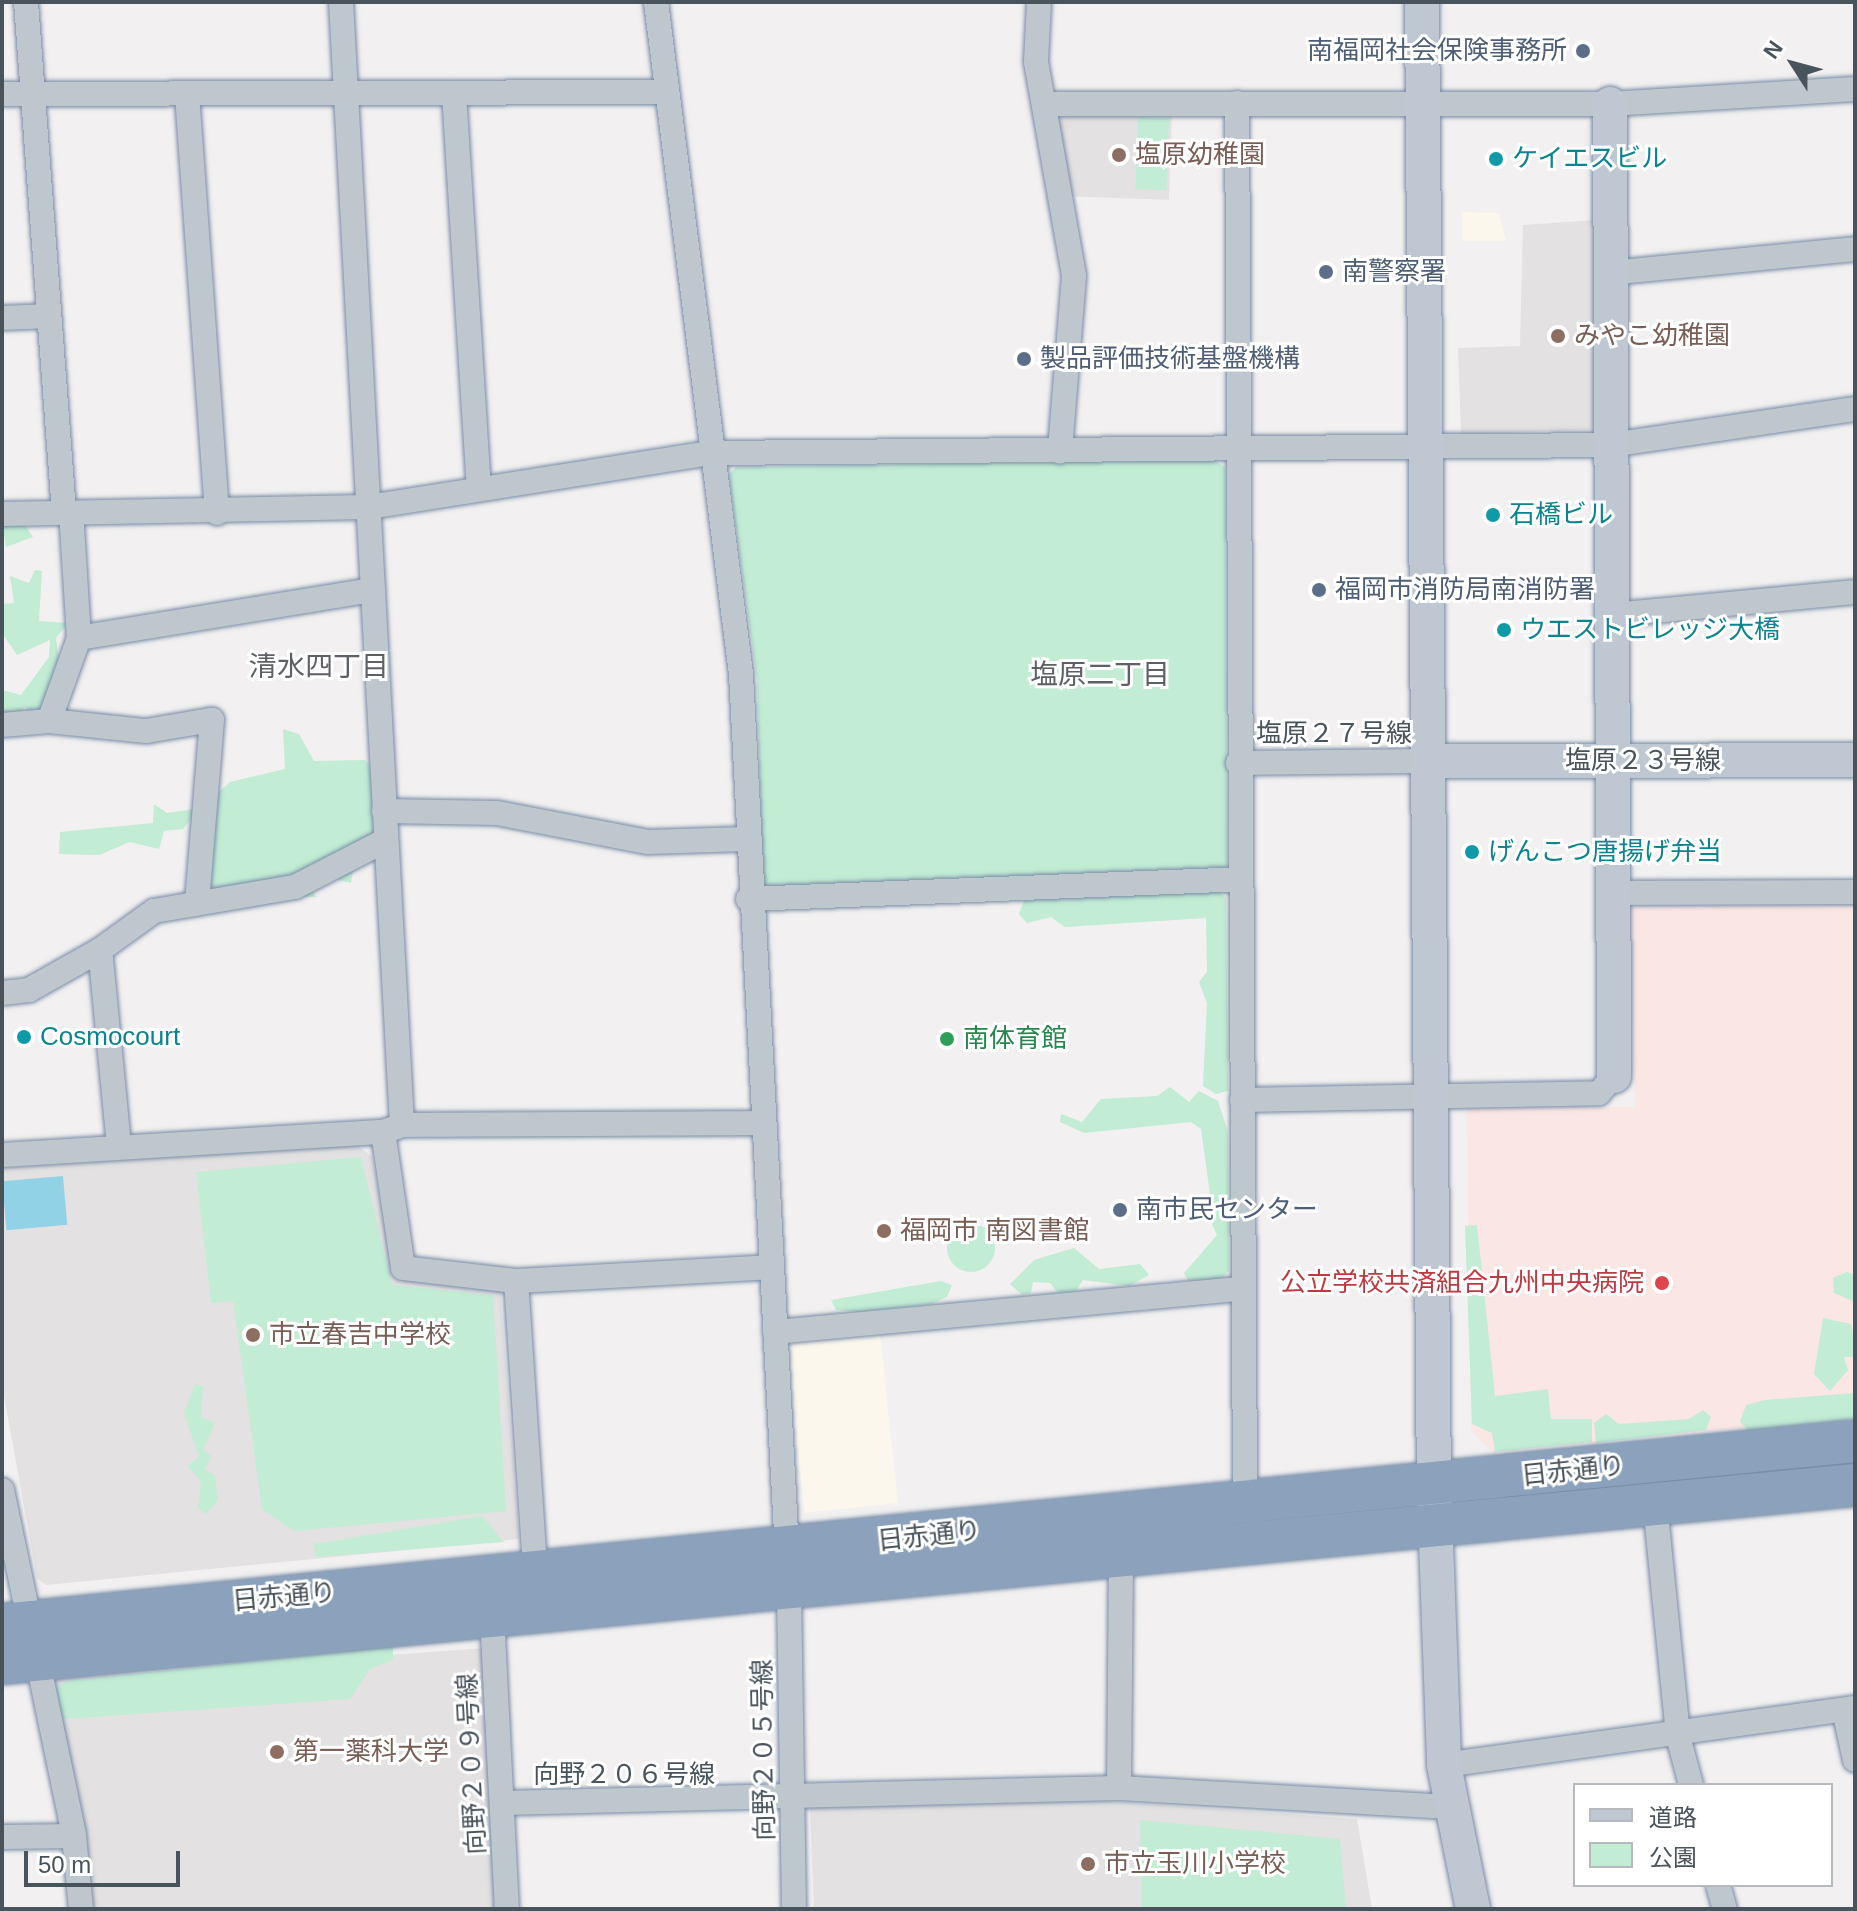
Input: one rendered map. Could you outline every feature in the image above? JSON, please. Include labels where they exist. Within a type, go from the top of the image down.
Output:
[{"type":"highway","name":"日赤通り","points":[[16,1642],[492,1615],[537,1591],[789,1591],[1121,1556],[1855,1441]]},
{"type":"highway","name":"日赤通り","points":[[16,1642],[537,1591],[784,1550],[1245,1504],[1655,1504],[1855,1485]]},
{"type":"street","points":[[26,2],[49,316],[79,638],[49,721]]},
{"type":"street","points":[[341,2],[343,91],[384,811],[392,1128],[403,1268],[516,1281],[771,1267]]},
{"type":"street","name":"向野２０５号線","points":[[656,2],[710,453],[741,674],[748,899],[775,1332],[784,1550],[789,1591],[794,1909]]},
{"type":"street","points":[[1039,2],[1036,62],[1074,276],[1060,451]]},
{"type":"street","points":[[1422,2],[1424,445],[1431,761],[1429,1091],[1435,1505],[1444,1765],[1449,1807],[1473,1909]]},
{"type":"street","points":[[1045,104],[1422,101],[1610,104],[1855,89]]},
{"type":"street","points":[[2,94],[665,92]]},
{"type":"street","points":[[454,93],[479,488]]},
{"type":"street","points":[[187,94],[217,513]]},
{"type":"street","points":[[1237,103],[1238,879],[1245,1504]]},
{"type":"street","points":[[1242,1100],[1429,1091],[1599,1093],[1614,1076],[1610,104]]},
{"type":"street","points":[[1610,273],[1855,249]]},
{"type":"street","points":[[2,318],[49,316]]},
{"type":"street","points":[[2,514],[217,513],[369,507],[710,453],[1611,445],[1855,409]]},
{"type":"street","points":[[79,638],[373,590]]},
{"type":"street","points":[[1612,615],[1855,592]]},
{"type":"street","points":[[2,725],[49,721],[146,731],[212,720],[197,903]]},
{"type":"street","name":"塩原２３号線","points":[[1431,761],[1855,760]]},
{"type":"street","name":"塩原２７号線","points":[[1238,763],[1431,761]]},
{"type":"street","points":[[384,811],[497,813],[648,842],[746,839]]},
{"type":"street","points":[[2,993],[29,990],[100,950],[154,911],[295,887],[384,841]]},
{"type":"street","points":[[748,899],[1238,879]]},
{"type":"street","points":[[1613,893],[1855,892]]},
{"type":"street","points":[[100,950],[119,1146]]},
{"type":"street","points":[[2,1155],[392,1128],[763,1123]]},
{"type":"street","points":[[516,1281],[537,1591]]},
{"type":"street","points":[[775,1332],[1241,1289]]},
{"type":"street","points":[[2,1490],[16,1642],[74,1836],[81,1909]]},
{"type":"street","points":[[1655,1504],[1678,1736],[1690,1783]]},
{"type":"street","points":[[1119,1788],[1121,1556]]},
{"type":"street","name":"向野２０９号線","points":[[492,1615],[504,1803],[507,1909]]},
{"type":"street","points":[[1444,1765],[1678,1736],[1850,1709],[1855,1760]]},
{"type":"street","name":"向野２０６号線","points":[[504,1803],[793,1801],[1119,1788],[1449,1807]]},
{"type":"street","points":[[2,1837],[74,1836]]},
{"type":"street","points":[[1719,1887],[1725,1909]]},
{"type":"shaded area","name":"塩原幼稚園","points":[[1060,111],[1172,115],[1169,200],[1057,196]]},
{"type":"shaded area","points":[[1462,212],[1499,213],[1506,241],[1462,241]]},
{"type":"shaded area","name":"みやこ幼稚園","points":[[1594,220],[1597,429],[1461,435],[1458,348],[1520,346],[1523,225]]},
{"type":"shaded area","name":"公立学校共済組合九州中央病院","points":[[1855,904],[1855,1416],[1493,1453],[1471,1430],[1467,1107],[1635,1107],[1629,907]]},
{"type":"shaded area","name":"市立春吉中学校","points":[[357,1145],[372,1157],[395,1279],[500,1286],[519,1539],[46,1585],[37,1578],[2,1385],[2,1168]]},
{"type":"shaded area","points":[[880,1333],[898,1503],[804,1513],[787,1343]]},
{"type":"shaded area","name":"第一薬科大学","points":[[485,1648],[498,1909],[86,1909],[51,1687],[57,1679]]},
{"type":"shaded area","name":"市立玉川小学校","points":[[1104,1801],[1357,1819],[1372,1909],[814,1909],[810,1808]]},
{"type":"green space","points":[[1138,117],[1169,118],[1166,190],[1135,189]]},
{"type":"green space","points":[[1214,460],[1225,467],[1227,864],[1220,873],[772,893],[763,884],[757,680],[729,474],[736,467]]},
{"type":"green space","points":[[2,523],[25,525],[33,537],[6,547]]},
{"type":"green space","points":[[35,570],[42,571],[39,621],[68,623],[56,638],[62,681],[49,711],[31,715],[24,707],[21,715],[2,716],[2,690],[21,695],[49,657],[50,640],[17,655],[4,636],[2,604],[14,603],[10,576],[29,583]]},
{"type":"green space","points":[[283,729],[299,734],[314,761],[365,760],[376,771],[381,828],[354,866],[351,883],[329,878],[310,885],[316,897],[198,896],[191,819],[183,829],[164,831],[159,849],[130,842],[99,855],[59,854],[60,832],[153,823],[154,804],[167,813],[201,808],[230,782],[285,769]]},
{"type":"green space","points":[[1219,891],[1226,898],[1228,1091],[1216,1094],[1203,1086],[1207,1003],[1199,982],[1207,972],[1206,918],[1065,927],[1051,917],[1027,923],[1019,914],[1024,900]]},
{"type":"green space","points":[[1170,1087],[1189,1102],[1199,1091],[1218,1101],[1228,1132],[1229,1271],[1221,1279],[1188,1281],[1184,1273],[1217,1235],[1204,1206],[1210,1194],[1201,1129],[1191,1122],[1084,1133],[1060,1122],[1061,1114],[1082,1122],[1101,1099],[1157,1096]]},
{"type":"green space","points":[[361,1157],[392,1285],[493,1295],[506,1511],[294,1531],[262,1509],[233,1301],[211,1303],[196,1172]]},
{"type":"green space","points":[[971,1224],[988,1231],[995,1248],[988,1265],[971,1272],[954,1265],[947,1248],[954,1231]]},
{"type":"green space","points":[[1477,1225],[1495,1396],[1548,1389],[1551,1419],[1592,1419],[1592,1442],[1495,1452],[1492,1433],[1472,1424],[1465,1226]]},
{"type":"green space","points":[[1074,1248],[1099,1269],[1140,1264],[1149,1275],[1129,1286],[1083,1280],[1076,1291],[1058,1293],[1050,1283],[1033,1282],[1031,1293],[1022,1295],[1010,1284],[1034,1260]]},
{"type":"green space","points":[[1847,1272],[1855,1275],[1855,1302],[1834,1293],[1833,1278]]},
{"type":"green space","points":[[941,1281],[952,1285],[947,1297],[931,1304],[860,1312],[836,1310],[831,1300]]},
{"type":"green space","points":[[1823,1318],[1851,1324],[1855,1341],[1855,1357],[1844,1357],[1848,1370],[1830,1391],[1814,1374]]},
{"type":"green space","points":[[195,1384],[203,1386],[201,1417],[215,1423],[203,1450],[211,1456],[205,1470],[215,1475],[218,1500],[206,1514],[198,1508],[201,1482],[188,1466],[199,1456],[184,1413]]},
{"type":"green space","points":[[1855,1393],[1855,1419],[1748,1431],[1740,1422],[1746,1405],[1765,1400]]},
{"type":"green space","points":[[1703,1410],[1711,1417],[1706,1430],[1596,1443],[1594,1423],[1606,1414],[1619,1424],[1689,1419]]},
{"type":"green space","points":[[482,1516],[504,1542],[316,1557],[314,1544]]},
{"type":"green space","points":[[393,1646],[393,1660],[370,1669],[350,1699],[65,1719],[57,1711],[57,1686],[67,1681]]},
{"type":"green space","points":[[1140,1820],[1340,1839],[1346,1909],[1142,1909]]},
{"type":"water","points":[[63,1176],[67,1225],[7,1230],[2,1181]]},
{"type":"place","name":"南福岡社会保険事務所","points":[[1583,51]]},
{"type":"place","name":"塩原幼稚園","points":[[1119,155]]},
{"type":"place","name":"ケイエスビル","points":[[1496,159]]},
{"type":"place","name":"南警察署","points":[[1326,272]]},
{"type":"place","name":"みやこ幼稚園","points":[[1558,336]]},
{"type":"place","name":"製品評価技術基盤機構","points":[[1024,359]]},
{"type":"place","name":"石橋ビル","points":[[1493,515]]},
{"type":"place","name":"福岡市消防局南消防署","points":[[1319,590]]},
{"type":"place","name":"ウエストビレッジ大橋","points":[[1504,630]]},
{"type":"place","name":"げんこつ唐揚げ弁当","points":[[1472,852]]},
{"type":"place","name":"Cosmocourt","points":[[24,1037]]},
{"type":"place","name":"南体育館","points":[[947,1039]]},
{"type":"place","name":"南市民センター","points":[[1120,1210]]},
{"type":"place","name":"福岡市 南図書館","points":[[884,1231]]},
{"type":"place","name":"公立学校共済組合九州中央病院","points":[[1662,1283]]},
{"type":"place","name":"市立春吉中学校","points":[[253,1335]]},
{"type":"place","name":"第一薬科大学","points":[[277,1752]]},
{"type":"place","name":"市立玉川小学校","points":[[1088,1864]]},
{"type":"district","name":"清水四丁目","points":[[319,667]]},
{"type":"district","name":"塩原二丁目","points":[[1100,675]]}]
